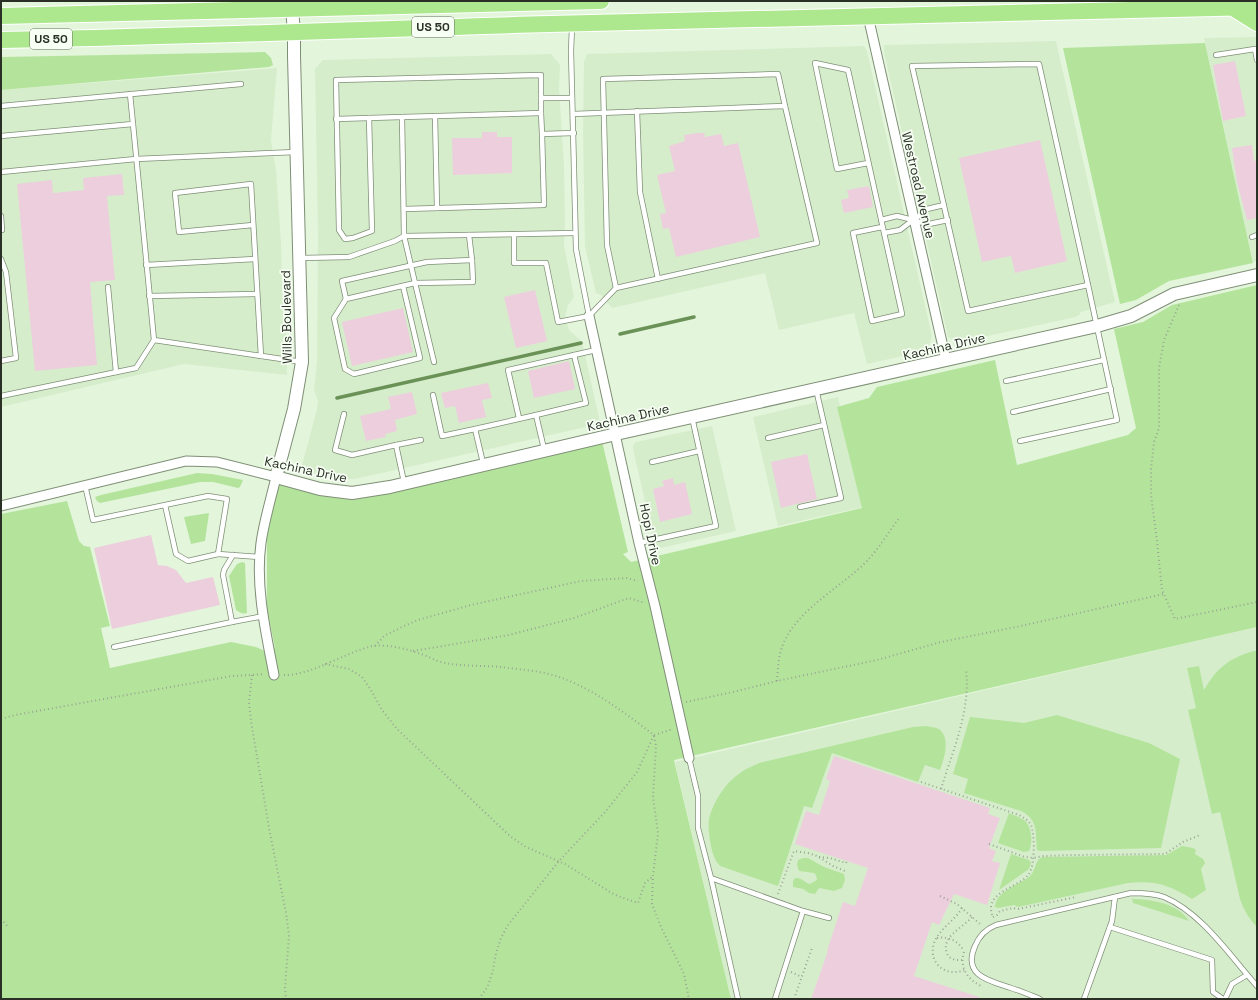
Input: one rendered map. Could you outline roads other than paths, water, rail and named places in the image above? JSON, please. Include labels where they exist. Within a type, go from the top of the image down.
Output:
[{"type":"highway","name":"US 50","points":[[1,16],[292,5],[601,1]]},
{"type":"highway","name":"US 50","points":[[1,40],[868,16],[1257,7]]},
{"type":"highway","points":[[1233,8],[1257,23]]},
{"type":"street","name":"Wills Boulevard","points":[[274,675],[261,595],[261,543],[276,477],[294,409],[302,362],[294,32],[292,5]]},
{"type":"street","name":"Westroad Avenue","points":[[868,16],[913,220],[946,360]]},
{"type":"street","name":"Kachina Drive","points":[[1,506],[186,461],[217,462],[320,489],[352,493],[404,484],[616,434],[1097,326],[1131,316],[1174,294],[1257,275]]},
{"type":"street","name":"Hopi Drive","points":[[589,316],[639,543],[655,606],[689,758]]},
{"type":"lane","points":[[572,24],[571,51],[575,233],[576,250],[589,316]]},
{"type":"lane","points":[[1216,55],[1255,49],[1257,60]]},
{"type":"lane","points":[[868,163],[838,169],[815,63],[848,70],[902,314],[872,321],[853,233],[882,227]]},
{"type":"lane","points":[[1020,441],[1117,420],[1111,389],[1104,360],[1088,285],[1039,64],[912,66],[968,311],[1088,285]]},
{"type":"lane","points":[[514,234],[514,263],[546,263],[558,322],[589,316],[616,288],[817,243],[778,74],[603,78],[608,246],[616,288]]},
{"type":"lane","points":[[369,118],[372,231],[345,239],[339,230],[336,80],[541,75],[544,205],[404,209]]},
{"type":"lane","points":[[1,106],[241,84]]},
{"type":"lane","points":[[1,396],[136,368],[154,340],[130,94]]},
{"type":"lane","points":[[541,98],[572,98]]},
{"type":"lane","points":[[573,114],[785,106]]},
{"type":"lane","points":[[637,111],[640,192],[658,279]]},
{"type":"lane","points":[[336,119],[541,112]]},
{"type":"lane","points":[[435,116],[437,208]]},
{"type":"lane","points":[[402,117],[404,236],[434,362]]},
{"type":"lane","points":[[1,136],[133,124]]},
{"type":"lane","points":[[542,134],[574,133]]},
{"type":"lane","points":[[1,172],[136,159],[296,152]]},
{"type":"lane","points":[[253,225],[179,232],[175,193],[251,184],[261,356]]},
{"type":"lane","points":[[884,234],[900,230],[927,209],[944,205]]},
{"type":"lane","points":[[1,216],[1,230]]},
{"type":"lane","points":[[881,220],[897,216],[929,224],[948,220]]},
{"type":"lane","points":[[299,258],[349,257],[395,241],[404,236],[575,233]]},
{"type":"lane","points":[[346,299],[415,283],[473,282],[469,235]]},
{"type":"lane","points":[[146,265],[256,259]]},
{"type":"lane","points":[[403,286],[420,358],[354,374],[345,368],[334,318],[346,299],[342,281],[426,262],[472,260]]},
{"type":"lane","points":[[1,261],[6,272],[16,358],[1,361]]},
{"type":"lane","points":[[108,287],[116,372]]},
{"type":"lane","points":[[149,296],[257,294]]},
{"type":"lane","points":[[154,340],[302,362]]},
{"type":"lane","points":[[519,418],[508,370],[597,350]]},
{"type":"lane","points":[[433,395],[442,436],[586,403],[574,355]]},
{"type":"lane","points":[[1006,381],[1104,360]]},
{"type":"lane","points":[[800,507],[841,498],[816,389]]},
{"type":"lane","points":[[1013,412],[1111,389]]},
{"type":"lane","points":[[344,414],[335,450],[352,455],[421,440]]},
{"type":"lane","points":[[536,415],[545,451]]},
{"type":"lane","points":[[639,543],[716,526],[692,417]]},
{"type":"lane","points":[[768,438],[824,425]]},
{"type":"lane","points":[[475,428],[484,465]]},
{"type":"lane","points":[[396,445],[404,484]]},
{"type":"lane","points":[[652,462],[699,451]]},
{"type":"lane","points":[[86,485],[93,520],[208,496],[227,499],[218,554]]},
{"type":"lane","points":[[165,505],[176,554],[188,561],[218,554],[260,557]]},
{"type":"lane","points":[[232,622],[223,575],[224,570],[233,555]]},
{"type":"lane","points":[[114,647],[264,616]]},
{"type":"lane","points":[[689,758],[698,796],[698,828],[712,878],[738,999]]},
{"type":"lane","points":[[712,878],[803,911],[829,918]]},
{"type":"lane","points":[[1040,999],[979,976],[975,971],[971,960],[978,939],[986,930],[996,925],[1130,893],[1147,893],[1164,897],[1189,913],[1207,928],[1257,986]]},
{"type":"lane","points":[[1084,999],[1112,921],[1115,897]]},
{"type":"lane","points":[[775,999],[803,911]]},
{"type":"lane","points":[[1110,927],[1212,960],[1213,992],[1224,999],[1232,984],[1247,975]]},
{"type":"waterway","points":[[620,334],[694,317]]},
{"type":"waterway","points":[[337,398],[581,343]]}]
